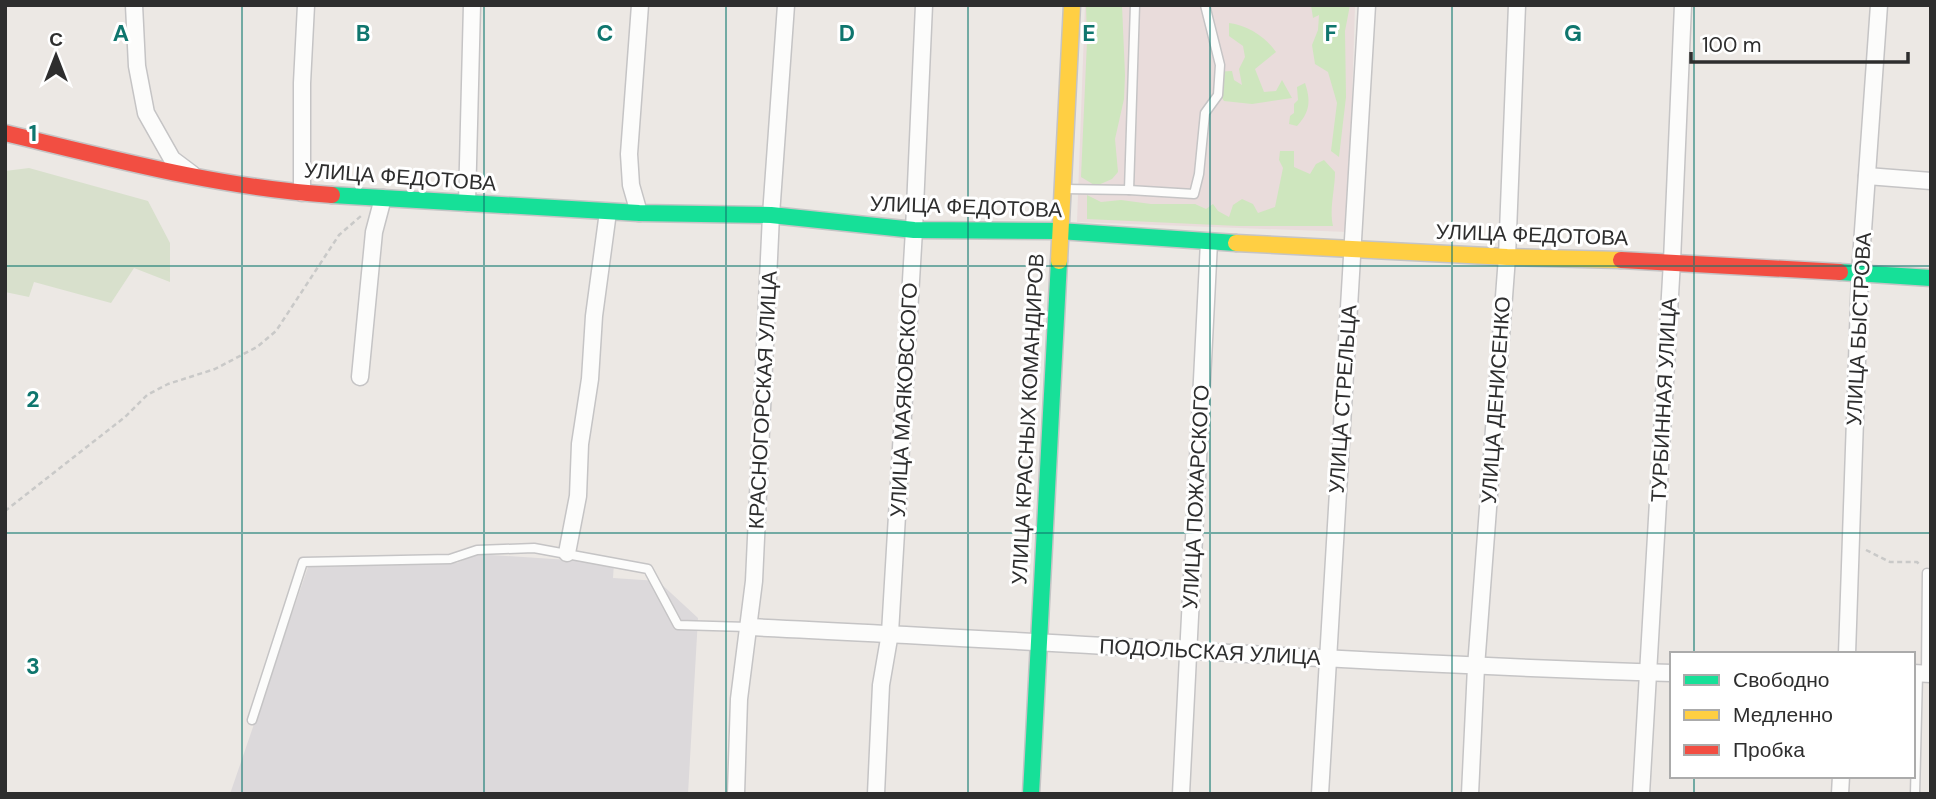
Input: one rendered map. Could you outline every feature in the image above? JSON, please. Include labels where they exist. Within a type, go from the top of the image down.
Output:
[{"type":"street","points":[[134,5],[137,66],[146,113],[172,159],[200,179]]},
{"type":"street","points":[[302,193],[302,83],[306,5]]},
{"type":"street","points":[[467,203],[472,5]]},
{"type":"street","points":[[639,214],[631,185],[629,153],[640,5]]},
{"type":"street","name":"КРАСНОГОРСКАЯ УЛИЦА","points":[[736,794],[738,699],[754,581],[771,215],[786,5]]},
{"type":"street","name":"УЛИЦА МАЯКОВСКОГО","points":[[876,794],[881,685],[890,634],[914,230],[924,5]]},
{"type":"street","name":"УЛИЦА КРАСНЫХ КОМАНДИРОВ","points":[[1031,794],[1072,5]]},
{"type":"street","name":"УЛИЦА СТРЕЛЬЦА","points":[[1320,794],[1367,5]]},
{"type":"street","name":"УЛИЦА ДЕНИСЕНКО","points":[[1471,794],[1476,667],[1507,257],[1517,5]]},
{"type":"street","name":"ТУРБИННАЯ УЛИЦА","points":[[1641,794],[1672,261],[1683,5]]},
{"type":"street","name":"УЛИЦА БЫСТРОВА","points":[[1847,652],[1860,273],[1879,5]]},
{"type":"street","name":"УЛИЦА ФЕДОТОВА","points":[[5,133],[200,179],[302,193],[639,214],[771,215],[914,230],[1059,230],[1209,242],[1507,257],[1672,261],[1931,278]]},
{"type":"street","points":[[1867,176],[1931,181]]},
{"type":"street","points":[[360,377],[374,232],[383,198]]},
{"type":"street","points":[[567,553],[578,496],[580,444],[590,379],[594,316],[608,212]]},
{"type":"street","name":"УЛИЦА ПОЖАРСКОГО","points":[[1181,794],[1209,242]]},
{"type":"street","name":"ПОДОЛЬСКАЯ УЛИЦА","points":[[748,627],[1188,649],[1476,667],[1670,673]]},
{"type":"lane","points":[[1129,190],[1135,5]]},
{"type":"lane","points":[[1061,189],[1194,194],[1199,174],[1205,113],[1218,95],[1220,65],[1205,5]]},
{"type":"lane","points":[[252,720],[303,562],[450,559],[477,550],[534,548],[648,569],[678,625],[748,627]]},
{"type":"lane","points":[[1915,794],[1927,573]]},
{"type":"path","points":[[5,511],[125,417],[147,395],[168,384],[215,369],[257,346],[276,331],[339,235]]},
{"type":"path","points":[[1851,542],[1890,562],[1917,562],[1927,573]]},
{"type":"shaded area","points":[[1085,5],[1355,5],[1348,232],[1077,222]]},
{"type":"shaded area","points":[[477,554],[614,563],[613,578],[658,581],[698,618],[688,794],[230,794],[308,567],[457,563]]},
{"type":"green space","points":[[1086,5],[1122,5],[1125,75],[1124,99],[1115,139],[1118,172],[1112,179],[1096,186],[1081,177]]},
{"type":"green space","points":[[1311,5],[1350,5],[1345,31],[1346,97],[1339,157],[1331,151],[1337,103],[1328,72],[1315,64],[1312,45],[1318,30],[1319,15],[1313,18]]},
{"type":"green space","points":[[1229,23],[1249,29],[1276,52],[1255,69],[1264,92],[1276,91],[1282,80],[1292,98],[1252,104],[1224,101],[1215,87],[1214,72],[1232,71],[1234,80],[1242,85],[1239,69],[1245,57],[1243,46],[1229,36]]},
{"type":"green space","points":[[1305,83],[1309,101],[1307,111],[1297,126],[1289,124],[1290,116],[1294,113],[1294,104],[1298,100],[1297,87]]},
{"type":"green space","points":[[1280,151],[1294,151],[1294,167],[1310,174],[1316,164],[1324,160],[1335,172],[1333,226],[1239,226],[1087,219],[1087,195],[1101,202],[1121,200],[1151,204],[1195,204],[1206,209],[1213,204],[1218,211],[1229,217],[1233,205],[1242,199],[1253,204],[1258,213],[1275,207],[1283,168],[1279,160]]},
{"type":"green space","points":[[29,168],[148,201],[170,243],[170,282],[134,268],[111,303],[34,282],[29,297],[5,292],[5,171]]},
{"type":"traffic: fast","points":[[332,195],[639,213],[771,215],[914,230],[1059,231],[1236,243]]},
{"type":"traffic: fast","points":[[1031,794],[1059,261]]},
{"type":"traffic: fast","points":[[1840,272],[1931,278]]},
{"type":"traffic: slow","points":[[1059,261],[1072,5]]},
{"type":"traffic: slow","points":[[1236,243],[1621,260]]},
{"type":"traffic: jam","points":[[5,133],[208,179],[332,195]]},
{"type":"traffic: jam","points":[[1621,260],[1840,272]]}]
